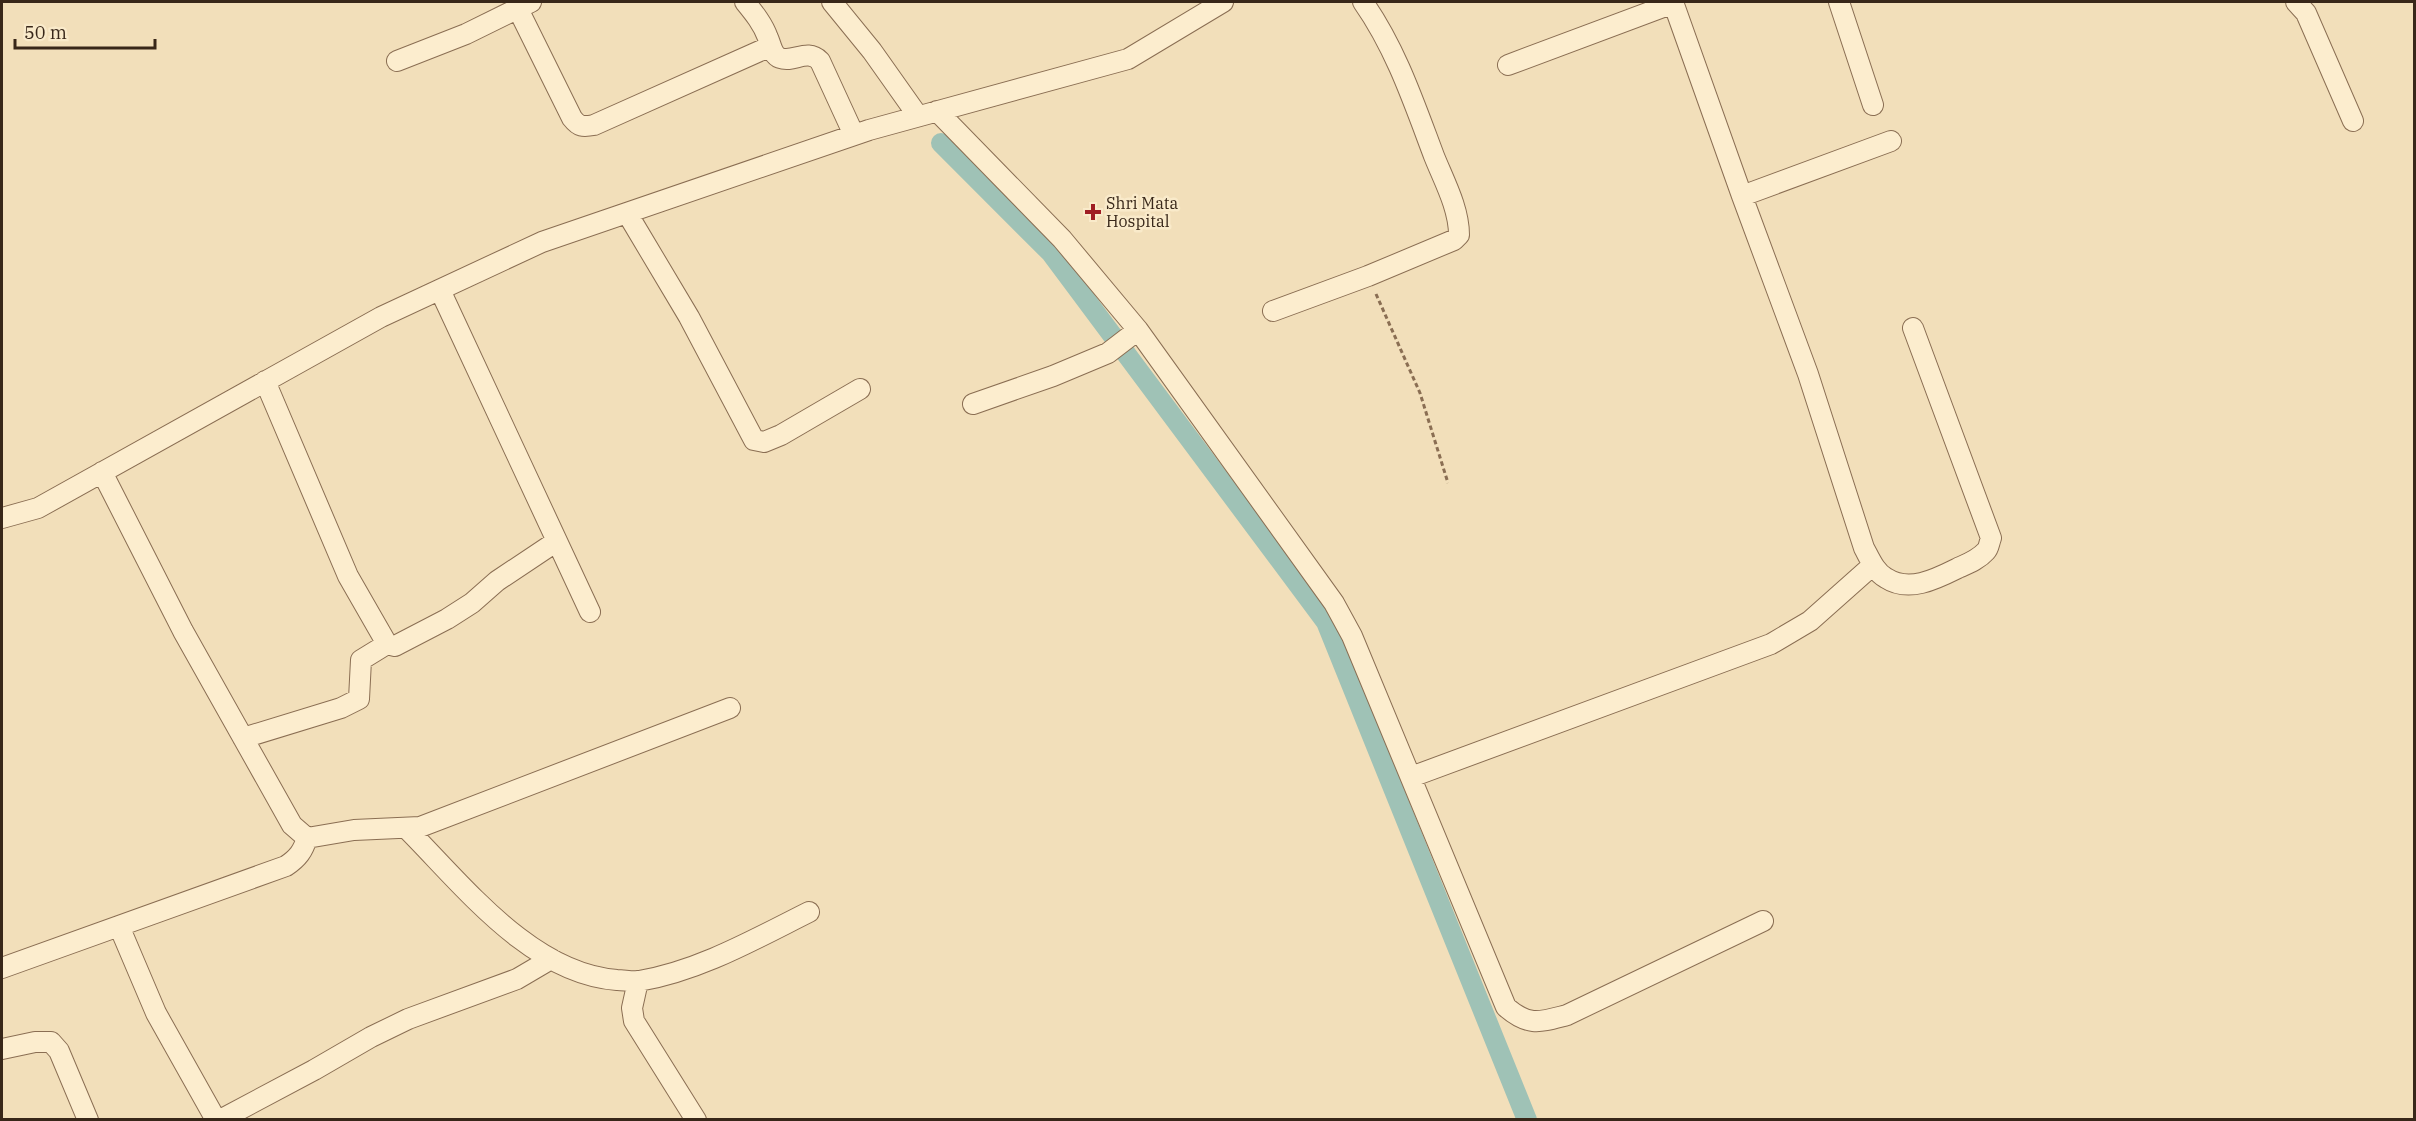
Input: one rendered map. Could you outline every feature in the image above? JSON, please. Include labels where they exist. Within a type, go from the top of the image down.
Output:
[{"type":"street","points":[[745,2],[762,25],[776,56],[782,59],[808,55],[816,57],[854,135]]},
{"type":"street","points":[[832,2],[872,51],[918,116]]},
{"type":"street","points":[[2,518],[38,508],[381,317],[542,242],[854,135],[1128,59],[1223,2]]},
{"type":"street","points":[[1273,311],[1368,276],[1454,240],[1459,235],[1459,226],[1452,201],[1396,58],[1382,30],[1363,2]]},
{"type":"street","points":[[1508,65],[1673,2],[1808,374],[1864,548],[1873,565],[1885,578],[1898,583],[1915,585],[1932,580],[1977,559],[1988,550],[1990,538],[1913,328]]},
{"type":"street","points":[[1839,2],[1874,105]]},
{"type":"street","points":[[2296,2],[2306,13],[2353,121]]},
{"type":"street","points":[[397,62],[466,34],[525,5],[572,118],[578,125],[584,127],[594,125],[771,46]]},
{"type":"street","points":[[938,111],[1062,239],[1135,332],[1334,603],[1352,636],[1506,1007],[1520,1019],[1538,1022],[1567,1015],[1763,921]]},
{"type":"street","points":[[1742,196],[1891,141]]},
{"type":"street","points":[[627,213],[689,317],[754,440],[764,442],[781,435],[860,389]]},
{"type":"street","points":[[440,290],[590,612]]},
{"type":"street","points":[[973,404],[1053,376],[1117,347],[1135,332]]},
{"type":"street","points":[[265,381],[348,576],[387,644]]},
{"type":"street","points":[[102,472],[183,631],[292,825],[307,838]]},
{"type":"street","points":[[243,738],[341,708],[359,699],[361,660],[387,644],[395,646],[447,620],[472,603],[497,581],[557,541]]},
{"type":"street","points":[[1411,777],[1771,644],[1810,621],[1873,565]]},
{"type":"street","points":[[307,838],[354,830],[420,826],[730,708]]},
{"type":"street","points":[[406,828],[519,939],[551,959],[599,978],[638,981],[727,953],[809,912]]},
{"type":"street","points":[[2,968],[286,866],[297,859],[303,851],[307,838]]},
{"type":"street","points":[[119,926],[156,1013],[218,1119],[314,1070],[380,1032],[408,1019],[518,979],[551,959]]},
{"type":"street","points":[[638,981],[632,1008],[634,1021],[696,1119]]},
{"type":"street","points":[[2,1049],[35,1042],[51,1042],[59,1051],[88,1119]]},
{"type":"path","points":[[1368,276],[1420,393],[1448,483]]},
{"type":"waterway","points":[[941,143],[1051,253],[1326,622],[1527,1120]]},
{"type":"place","name":"Shri Mata Hospital","points":[[1093,212]]}]
